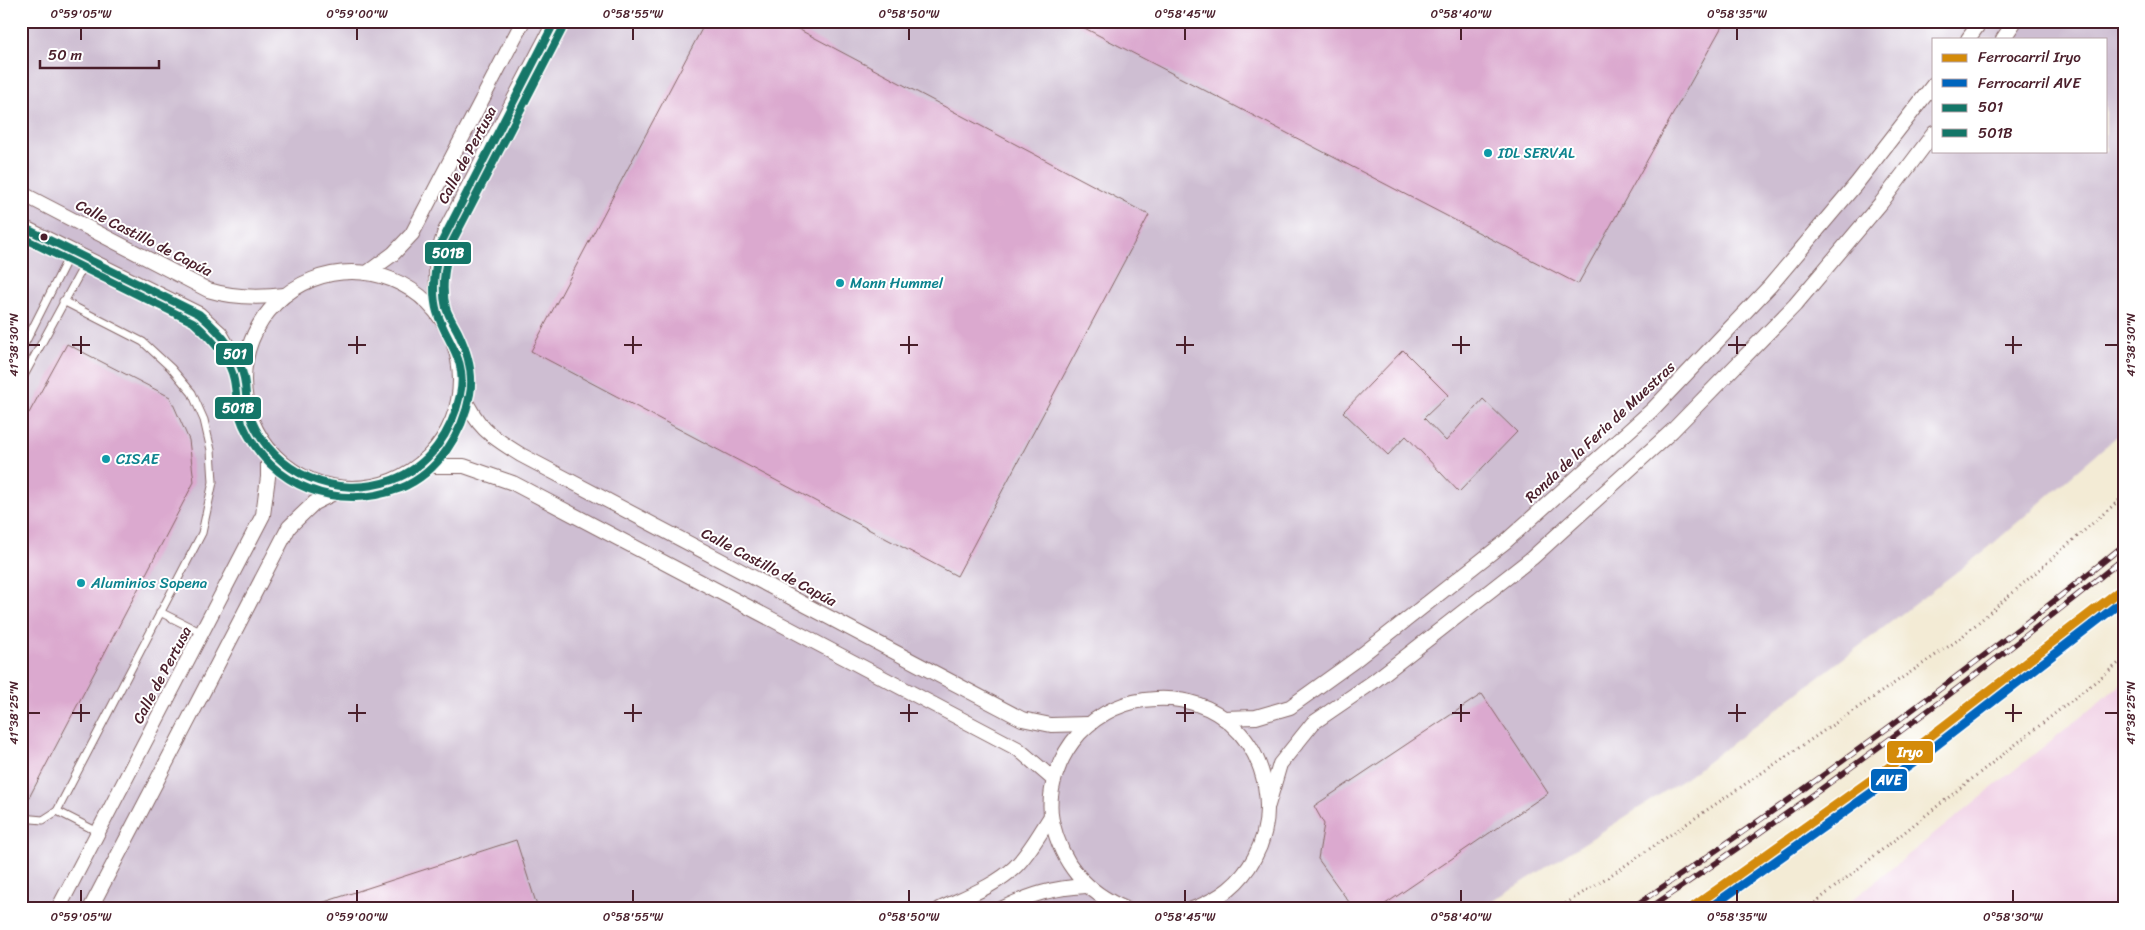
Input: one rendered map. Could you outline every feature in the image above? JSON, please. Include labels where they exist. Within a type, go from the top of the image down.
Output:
[{"type":"street","name":"Calle de Pertusa","points":[[437,312],[436,260],[445,232],[555,21]]},
{"type":"street","points":[[1969,38],[1981,21]]},
{"type":"street","points":[[2004,38],[2015,21]]},
{"type":"street","name":"Calle de Pertusa","points":[[367,273],[393,254],[412,234],[521,24]]},
{"type":"street","name":"Ronda de la Feria de Muestras","points":[[1223,718],[1256,717],[1290,707],[1354,661],[1505,542],[1652,410],[1770,286],[1857,183],[1932,87]]},
{"type":"street","points":[[1192,909],[1210,906],[1233,886],[1252,863],[1264,835],[1268,805],[1280,764],[1313,723],[1373,682],[1532,558],[1672,431],[1795,305],[1881,202],[1932,136]]},
{"type":"street","name":"Calle Castillo de Capúa","points":[[21,192],[208,290],[230,296],[285,295]]},
{"type":"street","points":[[21,226],[199,314],[220,333],[244,375]]},
{"type":"street","points":[[338,273],[367,273],[393,280],[417,293],[437,312],[450,338],[459,366],[461,392],[453,420],[439,446],[418,466],[396,480],[370,487],[344,488],[315,482],[289,469],[268,449],[254,426],[246,401],[244,375],[250,345],[260,324],[285,295],[310,280],[338,273]]},
{"type":"street","name":"Calle Castillo de Capúa","points":[[461,392],[473,417],[491,437],[539,464],[1022,719],[1050,725],[1088,724]]},
{"type":"street","name":"Calle de Pertusa","points":[[58,909],[263,515],[268,477],[268,449]]},
{"type":"street","points":[[418,466],[464,466],[513,483],[1018,749],[1054,780]]},
{"type":"street","points":[[90,909],[289,527],[314,503],[344,488]]},
{"type":"street","points":[[1126,909],[1107,901],[1086,886],[1065,858],[1057,842],[1051,816],[1054,780],[1064,755],[1088,724],[1112,708],[1140,699],[1169,698],[1197,704],[1223,718],[1247,742],[1263,772],[1268,805]]},
{"type":"street","points":[[940,909],[980,890],[1014,868],[1031,848],[1051,816]]},
{"type":"street","points":[[1001,909],[1031,894],[1064,887],[1086,886]]},
{"type":"lane","points":[[21,351],[71,252]]},
{"type":"lane","points":[[21,381],[87,260]]},
{"type":"lane","points":[[21,818],[43,820],[57,811],[202,533],[213,482],[211,450],[204,420],[192,393],[171,368],[143,342],[63,301]]},
{"type":"lane","points":[[160,612],[202,633]]},
{"type":"lane","points":[[57,811],[98,832]]},
{"type":"path","points":[[1557,909],[1614,873],[1958,640],[2124,496]]},
{"type":"path","points":[[1807,909],[2124,659]]},
{"type":"shaded area","points":[[21,21],[2124,21],[2124,430],[1988,548],[1689,776],[1481,909],[21,909]]},
{"type":"shaded area","points":[[2124,682],[2124,909],[1841,909]]},
{"type":"building","name":"Mann Hummel","points":[[706,21],[783,21],[1149,215],[957,576],[531,351]]},
{"type":"building","name":"IDL SERVAL","points":[[1071,21],[1725,21],[1578,284]]},
{"type":"building","points":[[67,344],[170,397],[189,440],[194,482],[21,813],[21,410],[29,413]]},
{"type":"building","points":[[1403,350],[1448,395],[1424,418],[1446,441],[1483,399],[1517,432],[1459,492],[1406,436],[1388,455],[1343,412]]},
{"type":"building","points":[[1482,694],[1548,793],[1378,909],[1354,909],[1318,859],[1324,824],[1314,806]]},
{"type":"building","points":[[516,840],[538,909],[312,909],[312,906]]},
{"type":"railway","points":[[1630,909],[1882,733],[2124,545]]},
{"type":"railway","points":[[1648,909],[1890,739],[2008,650],[2124,558]]},
{"type":"rail line","name":"Iryo","points":[[1690,909],[1910,752],[2124,587]]},
{"type":"rail line","name":"AVE","points":[[1708,909],[1916,761],[2124,600]]},
{"type":"transit line","name":"501","points":[[21,226],[199,314],[206,320],[227,343],[238,360],[244,378],[249,414],[261,438],[275,455],[291,468],[309,478],[329,484],[350,487],[392,480],[405,474],[428,457],[445,435],[456,409],[462,382],[461,371],[455,351],[437,312],[434,296],[435,270],[440,245],[555,21]]},
{"type":"transit line","name":"501B","points":[[21,237],[193,322],[206,334],[224,356],[232,372],[243,425],[255,446],[270,464],[288,479],[308,489],[330,495],[353,497],[377,495],[401,488],[414,481],[437,462],[455,437],[467,409],[471,386],[469,362],[458,332],[447,311],[444,293],[444,278],[449,248],[564,26]]},
{"type":"place","name":"IDL SERVAL","points":[[1488,153]]},
{"type":"place","name":"Mann Hummel","points":[[840,283]]},
{"type":"place","name":"CISAE","points":[[106,459]]},
{"type":"place","name":"Aluminios Sopena","points":[[81,583]]}]
